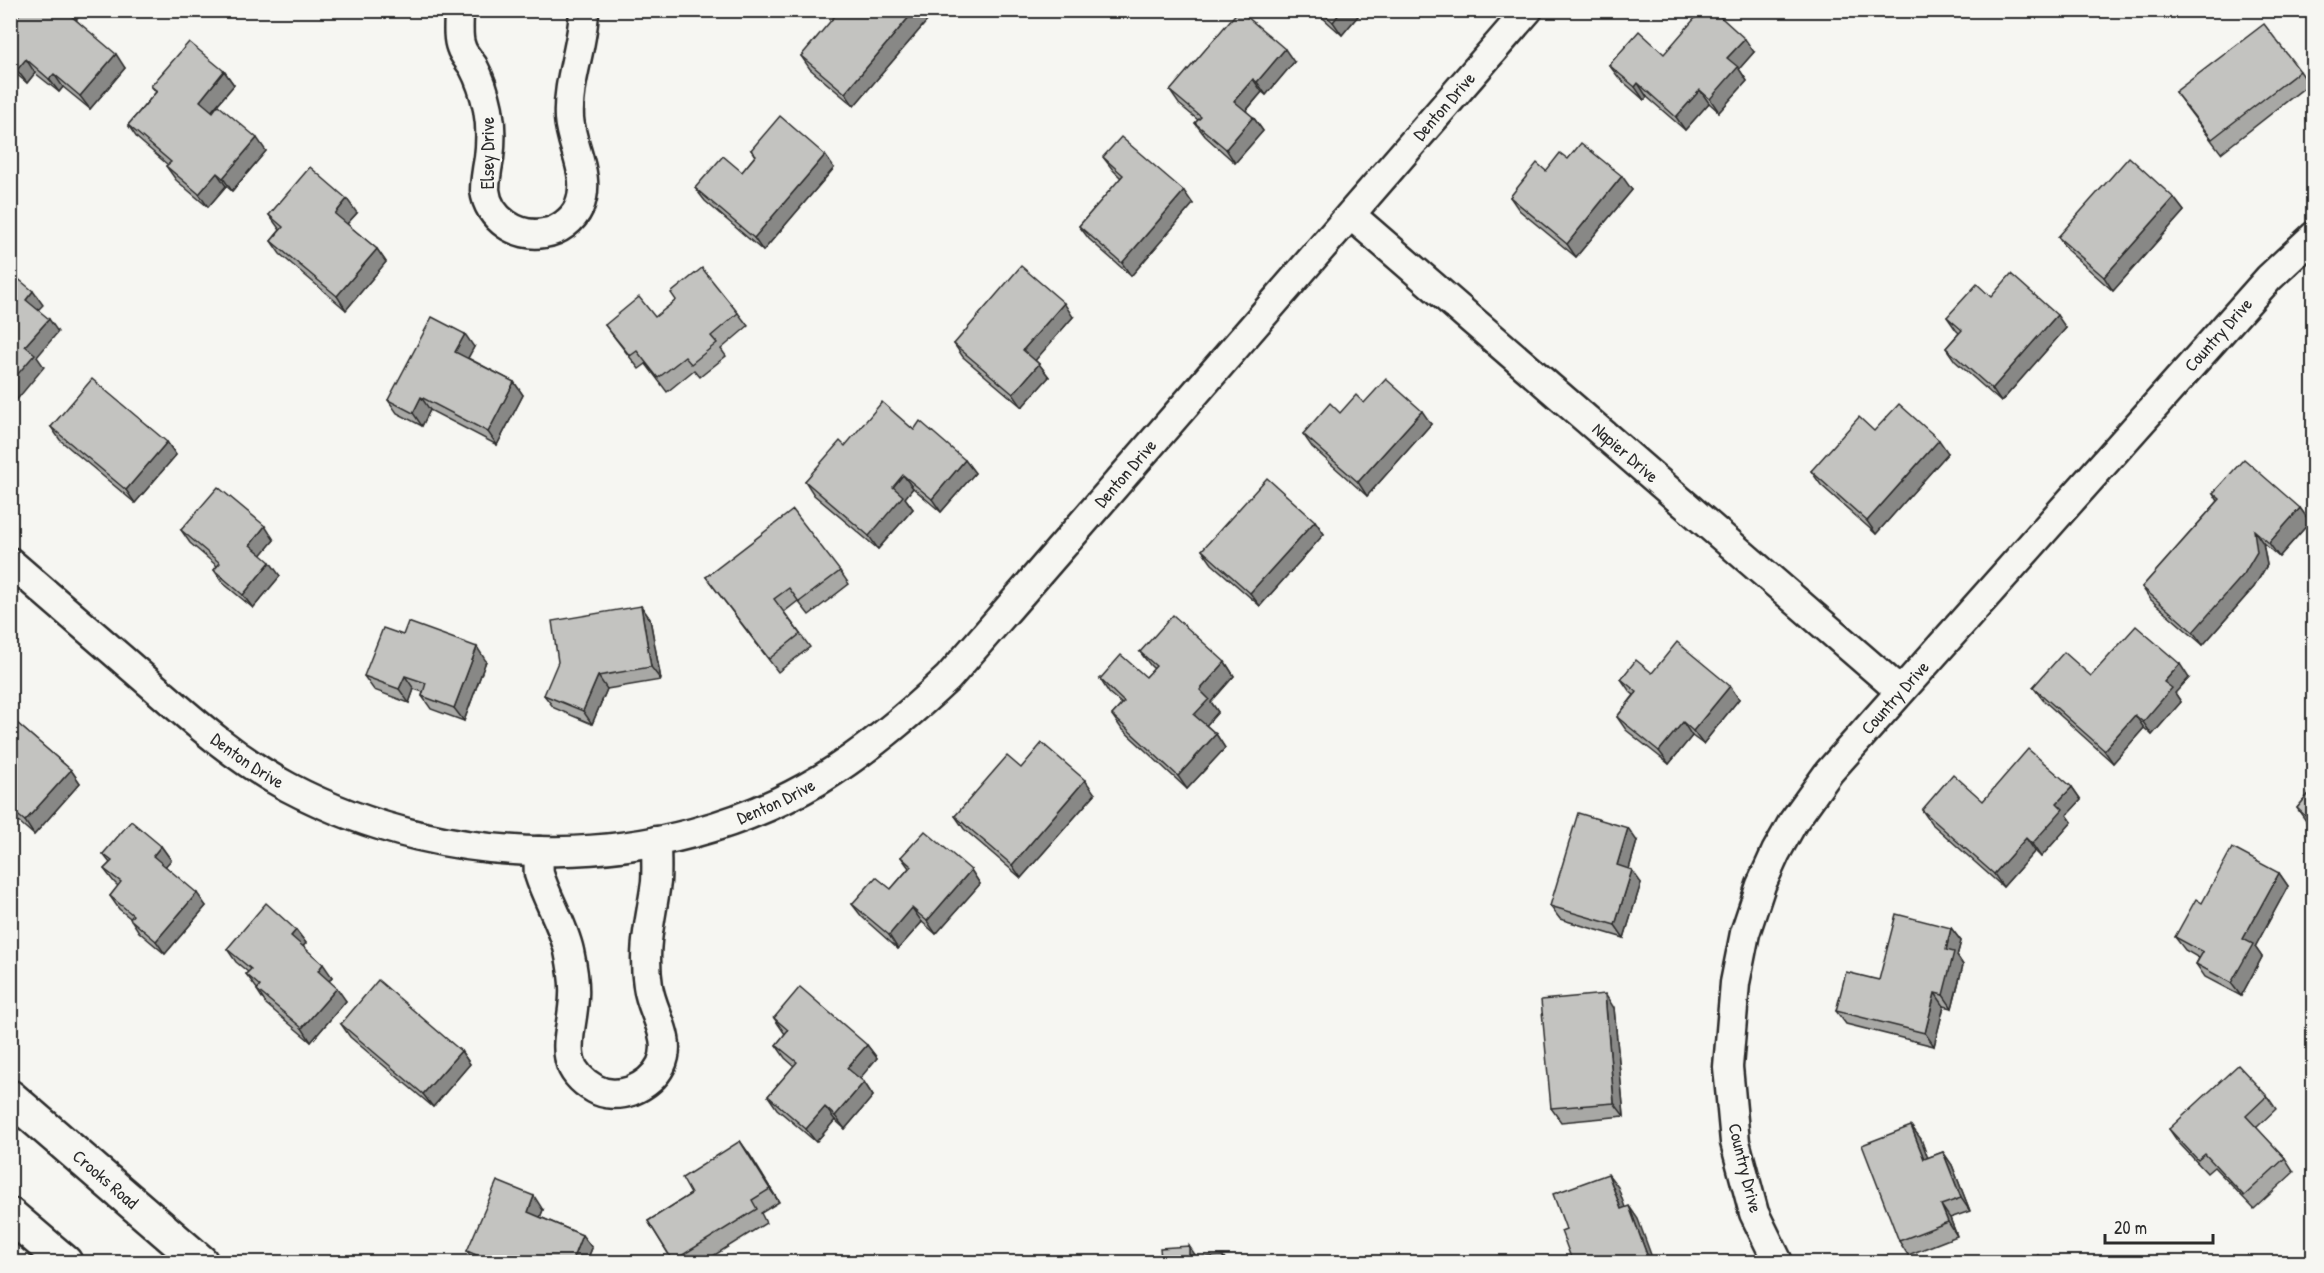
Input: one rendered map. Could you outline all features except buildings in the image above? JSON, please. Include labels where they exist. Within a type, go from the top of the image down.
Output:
[{"type":"main road","name":"Crooks Road","points":[[10,1097],[201,1263]]},
{"type":"main road","points":[[10,1215],[65,1263]]},
{"type":"street","name":"Elsey Drive","points":[[459,10],[460,46],[474,67],[484,90],[488,110],[491,133],[485,191],[490,205],[503,222],[526,234],[544,233],[559,228],[570,220],[579,208],[583,194],[584,180],[572,138],[569,105],[573,70],[583,31],[584,10]]},
{"type":"street","name":"Denton Drive","points":[[10,562],[198,725],[236,754],[287,786],[343,812],[388,828],[425,838],[475,847],[539,851],[609,848],[656,841],[684,835],[736,818],[771,804],[820,779],[865,750],[908,717],[955,670],[1528,10]]},
{"type":"street","name":"Napier Drive","points":[[1351,215],[1900,691]]},
{"type":"street","name":"Country Drive","points":[[1778,1263],[1754,1213],[1735,1142],[1728,1067],[1735,982],[1745,933],[1761,885],[1793,822],[1829,772],[1900,691],[2269,278],[2313,236]]},
{"type":"street","points":[[539,851],[539,872],[568,948],[573,973],[574,998],[567,1044],[570,1062],[579,1078],[588,1085],[599,1092],[615,1094],[628,1092],[652,1078],[661,1065],[665,1051],[664,1037],[648,991],[645,963],[646,937],[656,880],[656,841]]}]
